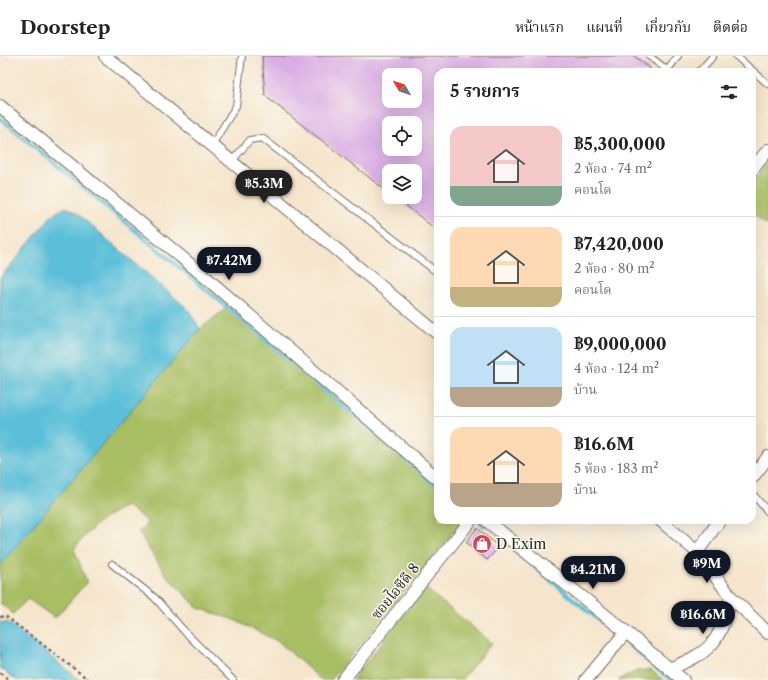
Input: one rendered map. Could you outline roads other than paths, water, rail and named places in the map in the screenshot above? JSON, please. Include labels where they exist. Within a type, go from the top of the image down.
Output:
[{"type":"street","points":[[105,56],[434,331]]},
{"type":"street","points":[[0,106],[204,276],[434,477]]},
{"type":"street","points":[[756,165],[768,150]]},
{"type":"street","points":[[756,473],[768,457]]},
{"type":"street","name":"ซอยไอซีดี 8","points":[[343,680],[468,524]]},
{"type":"street","points":[[491,524],[623,636],[683,680]]},
{"type":"street","points":[[665,524],[697,552],[731,598],[768,633]]},
{"type":"street","points":[[697,552],[717,524]]},
{"type":"street","points":[[670,669],[696,658],[706,651],[724,624],[731,598]]},
{"type":"street","points":[[586,680],[623,636]]},
{"type":"lane","points":[[212,145],[236,106],[242,56]]},
{"type":"lane","points":[[649,56],[663,68]]},
{"type":"lane","points":[[668,68],[678,56]]},
{"type":"lane","points":[[702,68],[713,56]]},
{"type":"lane","points":[[736,56],[750,68]]},
{"type":"lane","points":[[756,74],[768,84]]},
{"type":"lane","points":[[231,162],[250,140],[262,138],[434,270]]},
{"type":"lane","points":[[756,498],[768,512]]},
{"type":"lane","points":[[112,564],[156,598],[185,632],[233,680]]},
{"type":"water","points":[[66,207],[78,214],[188,309],[200,329],[0,565],[0,278],[53,214]]},
{"type":"water","points":[[0,622],[9,623],[80,680],[16,680],[0,668]]},
{"type":"waterway","points":[[0,118],[203,287],[434,484]]},
{"type":"waterway","points":[[514,550],[671,680]]},
{"type":"place","name":"D Exim","points":[[482,544]]}]
